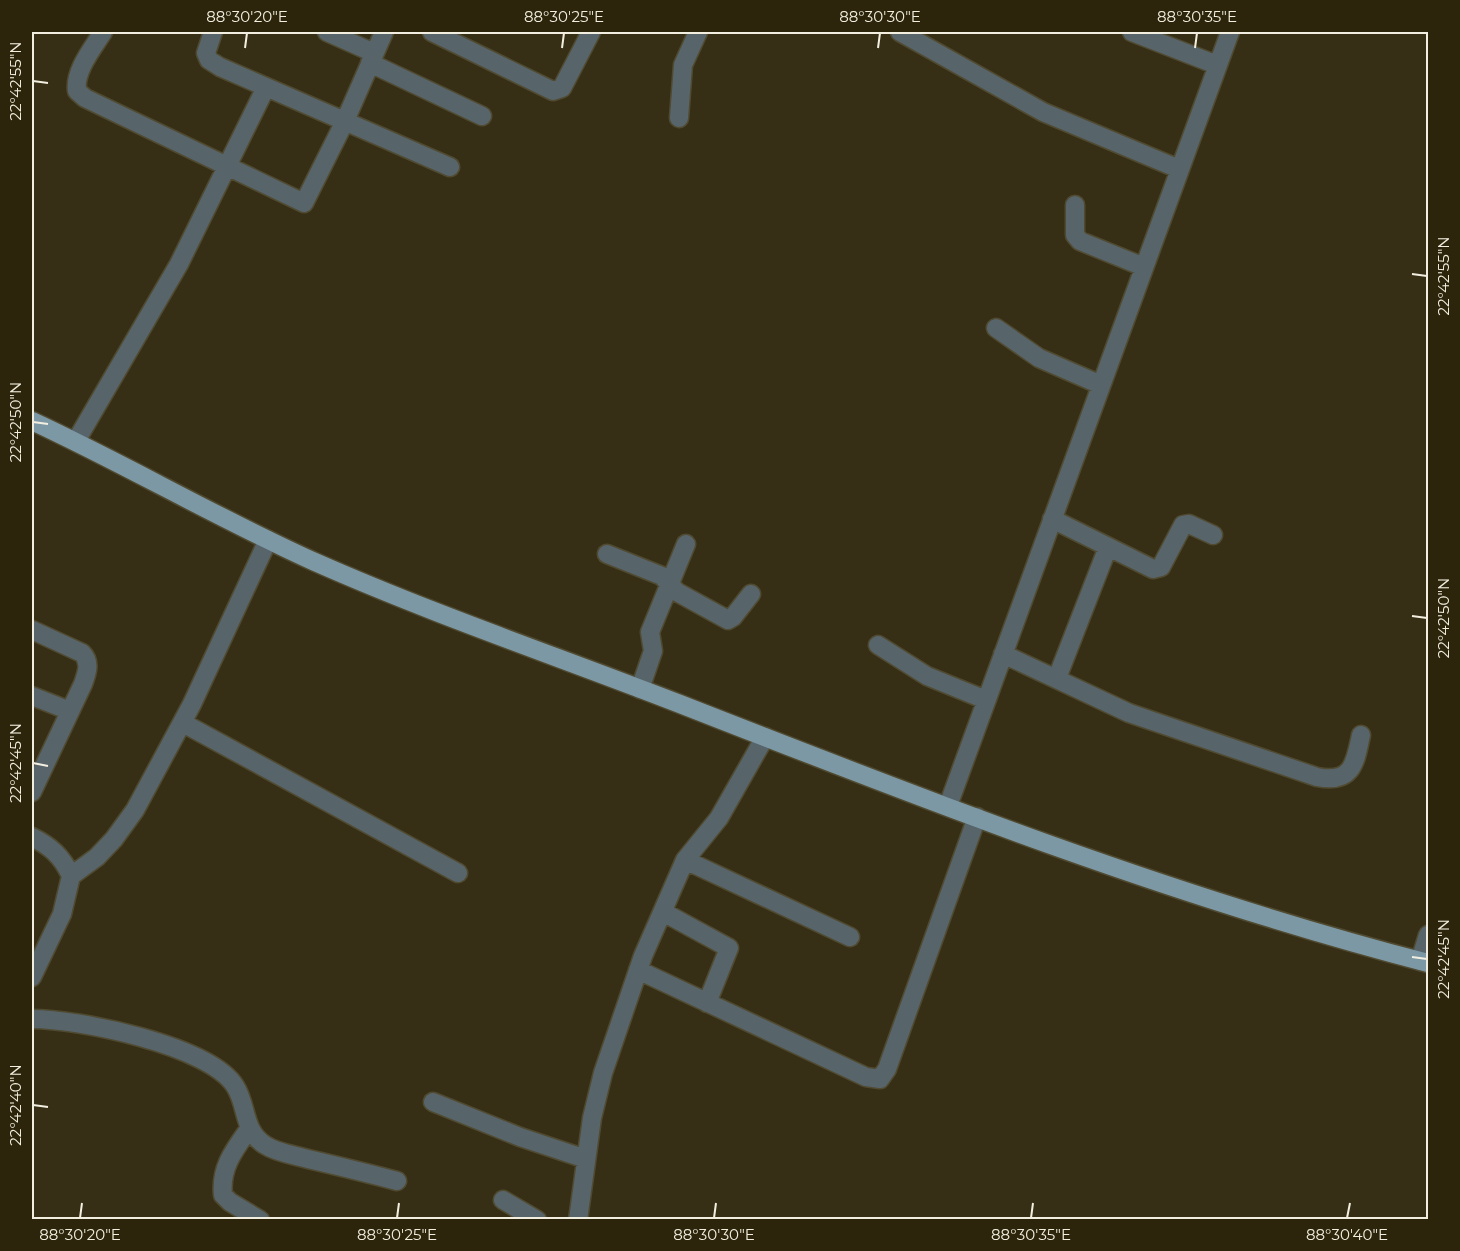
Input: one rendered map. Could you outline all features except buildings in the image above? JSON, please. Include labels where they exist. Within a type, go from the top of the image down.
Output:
[{"type":"main road","points":[[32,421],[76,441],[268,540],[411,602],[977,817],[1187,891],[1424,962]]},
{"type":"street","points":[[103,32],[81,70],[77,91],[85,98],[304,203],[345,121],[384,32]]},
{"type":"street","points":[[213,32],[206,53],[209,60],[220,67],[450,167]]},
{"type":"street","points":[[327,32],[482,116]]},
{"type":"street","points":[[432,32],[553,91],[562,88],[591,32]]},
{"type":"street","points":[[679,118],[683,65],[698,32]]},
{"type":"street","points":[[900,32],[1043,112],[1179,170]]},
{"type":"street","points":[[1132,32],[1217,65]]},
{"type":"street","points":[[948,806],[1230,32]]},
{"type":"street","points":[[76,441],[179,264],[266,87]]},
{"type":"street","points":[[1075,205],[1076,235],[1080,241],[1144,267]]},
{"type":"street","points":[[996,328],[1040,358],[1101,385]]},
{"type":"street","points":[[1052,519],[1149,567],[1159,569],[1184,525],[1189,524],[1213,535]]},
{"type":"street","points":[[32,977],[62,914],[70,876],[114,839],[135,810],[183,723],[268,540]]},
{"type":"street","points":[[640,689],[652,651],[650,632],[668,583],[686,544]]},
{"type":"street","points":[[1057,678],[1108,547]]},
{"type":"street","points":[[607,555],[662,576],[677,592],[728,620],[751,594]]},
{"type":"street","points":[[32,630],[72,647],[87,658],[87,675],[32,792]]},
{"type":"street","points":[[878,645],[927,676],[986,700]]},
{"type":"street","points":[[1003,654],[1129,713],[1258,759],[1333,780],[1342,777],[1351,769],[1355,762],[1361,735]]},
{"type":"street","points":[[32,696],[70,711]]},
{"type":"street","points":[[183,723],[458,873]]},
{"type":"street","points":[[578,1220],[586,1159],[603,1073],[639,970],[685,860],[718,818],[765,738]]},
{"type":"street","points":[[639,970],[866,1077],[880,1079],[887,1069],[977,817]]},
{"type":"street","points":[[32,837],[47,844],[59,855],[70,876]]},
{"type":"street","points":[[685,860],[850,937]]},
{"type":"street","points":[[663,912],[729,948],[707,1003]]},
{"type":"street","points":[[1424,962],[1428,935]]},
{"type":"street","points":[[32,1019],[74,1021],[169,1046],[202,1061],[235,1085],[249,1129],[267,1147],[397,1181]]},
{"type":"street","points":[[433,1102],[520,1137],[586,1159]]},
{"type":"street","points":[[249,1129],[230,1156],[223,1173],[223,1195],[230,1202],[260,1220]]},
{"type":"street","points":[[503,1200],[537,1220]]}]
